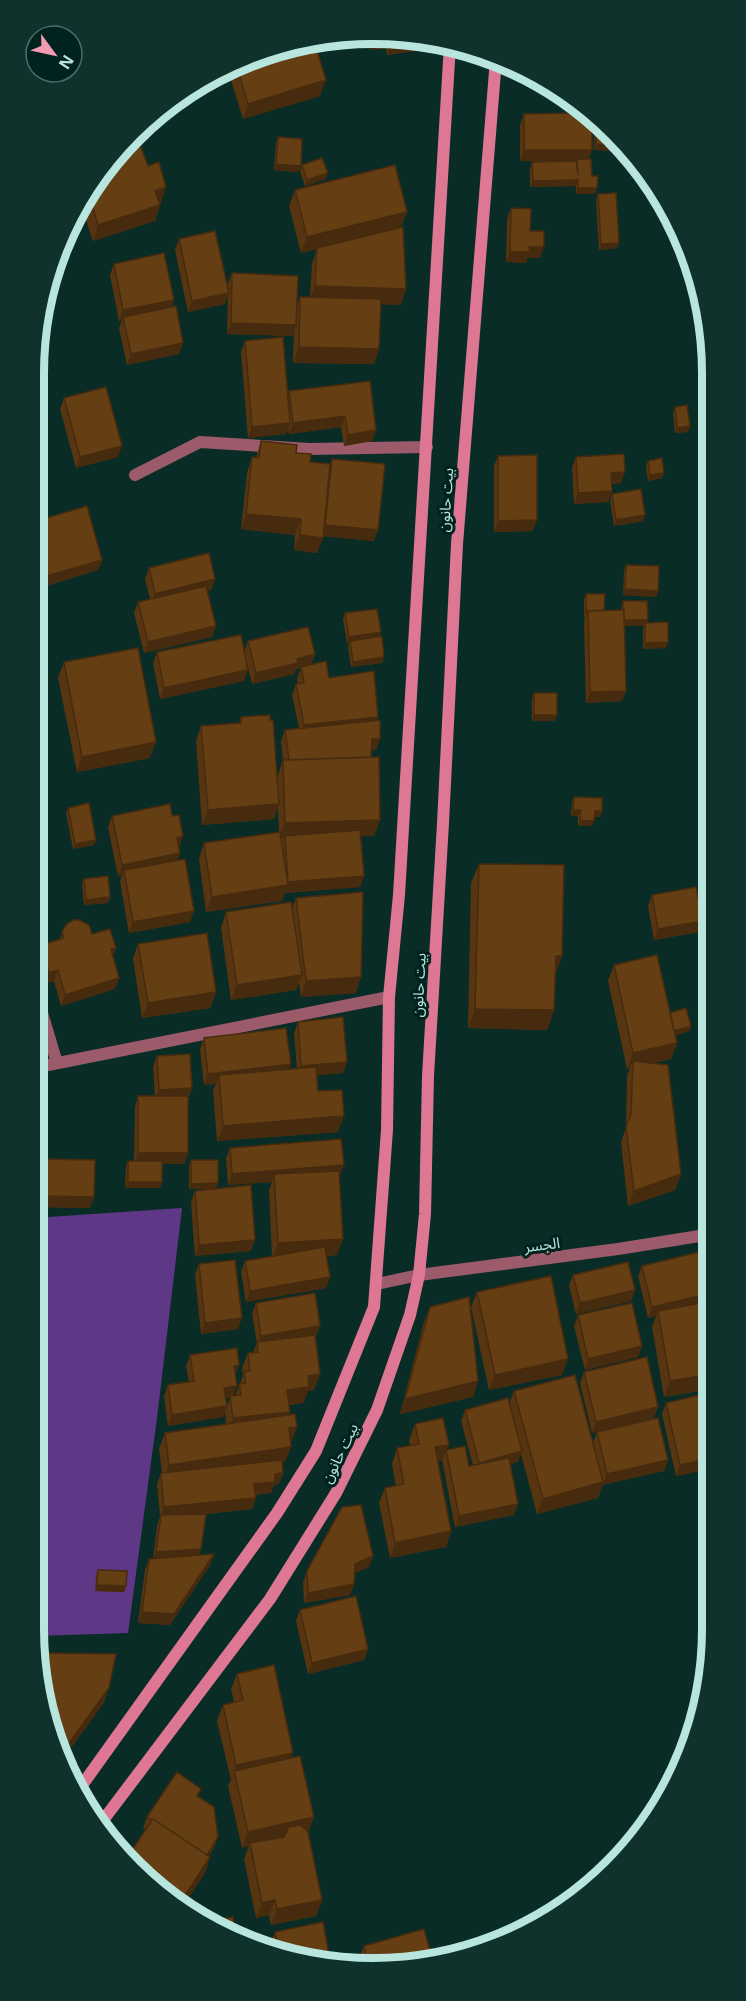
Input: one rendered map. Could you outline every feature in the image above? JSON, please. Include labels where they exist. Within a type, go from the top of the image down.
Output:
[{"type":"main road","name":"بيت حانون","points":[[83,1784],[277,1513],[316,1451],[346,1381],[374,1306],[387,1130],[389,997],[399,895],[449,53]]},
{"type":"main road","name":"بيت حانون","points":[[104,1818],[270,1599],[336,1493],[377,1410],[410,1315],[418,1275],[425,1214],[428,1076],[457,544],[495,68]]},
{"type":"street","points":[[135,475],[200,442],[309,449],[427,447]]},
{"type":"street","points":[[44,1066],[389,997]]},
{"type":"street","points":[[44,1020],[57,1063]]},
{"type":"street","name":"الجسر","points":[[377,1284],[418,1275],[702,1236]]},
{"type":"shaded area","points":[[182,1208],[128,1633],[44,1636],[44,1217]]},
{"type":"building","points":[[316,49],[326,80],[248,104],[239,72],[267,61]]},
{"type":"building","points":[[575,113],[592,127],[592,150],[524,150],[524,114]]},
{"type":"building","points":[[597,131],[610,145],[596,144]]},
{"type":"building","points":[[278,137],[302,139],[301,166],[276,164]]},
{"type":"building","points":[[141,147],[148,166],[159,162],[166,187],[155,191],[160,205],[98,225],[91,203],[130,150]]},
{"type":"building","points":[[322,158],[328,173],[307,180],[302,165]]},
{"type":"building","points":[[577,159],[591,159],[592,176],[598,176],[597,188],[578,188],[578,180],[533,181],[532,162],[576,161],[578,175]]},
{"type":"building","points":[[395,165],[407,212],[307,237],[295,190]]},
{"type":"building","points":[[616,193],[619,243],[601,244],[598,194]]},
{"type":"building","points":[[511,208],[531,209],[530,231],[544,231],[544,247],[529,247],[530,252],[510,252]]},
{"type":"building","points":[[403,227],[406,289],[315,286],[317,248]]},
{"type":"building","points":[[215,231],[229,293],[192,301],[179,239]]},
{"type":"building","points":[[164,253],[174,300],[123,310],[114,264]]},
{"type":"building","points":[[232,273],[298,276],[296,325],[231,323]]},
{"type":"building","points":[[300,297],[381,299],[379,349],[299,347]]},
{"type":"building","points":[[176,306],[183,343],[131,354],[123,317]]},
{"type":"building","points":[[283,337],[290,423],[252,427],[245,341]]},
{"type":"building","points":[[370,381],[376,430],[348,435],[345,416],[293,423],[289,391]]},
{"type":"building","points":[[106,387],[122,446],[80,457],[64,398]]},
{"type":"building","points":[[687,405],[690,426],[677,428],[675,407]]},
{"type":"building","points":[[261,441],[297,445],[296,453],[311,454],[310,462],[330,464],[323,538],[300,535],[301,519],[246,514],[252,457],[259,458]]},
{"type":"building","points":[[624,454],[625,472],[611,473],[612,491],[578,493],[576,457]]},
{"type":"building","points":[[537,455],[537,520],[498,521],[498,456]]},
{"type":"building","points":[[662,458],[664,473],[650,475],[648,461]]},
{"type":"building","points":[[332,459],[385,464],[378,530],[325,525]]},
{"type":"building","points":[[641,489],[645,515],[616,520],[612,494]]},
{"type":"building","points":[[87,506],[102,560],[44,577],[44,519]]},
{"type":"building","points":[[209,553],[215,579],[155,594],[149,568]]},
{"type":"building","points":[[626,565],[659,566],[658,591],[625,589]]},
{"type":"building","points":[[206,586],[216,626],[148,642],[138,602]]},
{"type":"building","points":[[586,594],[605,594],[604,610],[586,612]]},
{"type":"building","points":[[623,601],[647,601],[648,620],[624,620]]},
{"type":"building","points":[[377,609],[381,632],[349,637],[345,613]]},
{"type":"building","points":[[624,610],[626,691],[590,692],[588,611]]},
{"type":"building","points":[[668,622],[668,642],[645,643],[645,623]]},
{"type":"building","points":[[308,627],[315,654],[297,659],[298,663],[256,673],[248,641]]},
{"type":"building","points":[[241,635],[248,670],[164,688],[157,652]]},
{"type":"building","points":[[382,636],[384,657],[353,662],[350,641]]},
{"type":"building","points":[[138,648],[156,742],[82,757],[64,662]]},
{"type":"building","points":[[326,661],[329,678],[374,671],[378,717],[304,725],[296,684],[304,683],[301,667]]},
{"type":"building","points":[[534,693],[557,693],[557,715],[534,715]]},
{"type":"building","points":[[270,715],[270,720],[273,720],[279,804],[208,810],[201,726],[241,723],[241,717]]},
{"type":"building","points":[[380,720],[380,739],[372,739],[371,757],[289,760],[285,730]]},
{"type":"building","points":[[379,757],[380,820],[285,823],[283,760]]},
{"type":"building","points":[[574,797],[602,798],[602,811],[595,811],[594,821],[580,820],[581,810],[573,810]]},
{"type":"building","points":[[89,803],[96,840],[75,844],[68,808]]},
{"type":"building","points":[[170,804],[172,816],[179,815],[183,836],[177,838],[180,853],[122,865],[112,816]]},
{"type":"building","points":[[360,830],[364,876],[288,882],[285,836]]},
{"type":"building","points":[[280,832],[288,885],[212,897],[204,843]]},
{"type":"building","points":[[185,859],[194,911],[133,922],[124,870]]},
{"type":"building","points":[[479,864],[564,865],[562,956],[556,956],[554,1010],[475,1009]]},
{"type":"building","points":[[108,876],[110,897],[86,900],[84,879]]},
{"type":"building","points":[[696,887],[702,921],[658,929],[652,895]]},
{"type":"building","points":[[363,892],[361,977],[306,981],[296,898]]},
{"type":"building","points":[[291,902],[302,975],[237,985],[226,912]]},
{"type":"building","points":[[79,920],[89,925],[92,934],[110,929],[116,948],[111,949],[119,978],[65,995],[58,970],[49,973],[44,956],[44,944],[64,938],[62,933],[68,923]]},
{"type":"building","points":[[207,933],[216,992],[148,1003],[138,944]]},
{"type":"building","points":[[657,955],[677,1043],[633,1053],[614,965]]},
{"type":"building","points":[[686,1008],[691,1026],[674,1031],[670,1013]]},
{"type":"building","points":[[343,1017],[347,1062],[301,1066],[298,1022]]},
{"type":"building","points":[[286,1028],[291,1064],[208,1074],[204,1038]]},
{"type":"building","points":[[190,1054],[192,1088],[159,1090],[157,1056]]},
{"type":"building","points":[[633,1061],[668,1065],[681,1174],[634,1191],[626,1127],[631,1114]]},
{"type":"building","points":[[316,1067],[318,1091],[342,1090],[344,1116],[223,1126],[219,1075]]},
{"type":"building","points":[[138,1096],[188,1096],[188,1153],[138,1153]]},
{"type":"building","points":[[341,1139],[344,1165],[232,1174],[230,1148]]},
{"type":"building","points":[[44,1159],[95,1160],[94,1197],[44,1196]]},
{"type":"building","points":[[191,1160],[218,1160],[218,1183],[191,1184]]},
{"type":"building","points":[[128,1161],[162,1161],[162,1182],[128,1182]]},
{"type":"building","points":[[339,1171],[343,1239],[278,1243],[274,1174]]},
{"type":"building","points":[[251,1185],[255,1240],[199,1245],[195,1191]]},
{"type":"building","points":[[325,1247],[330,1277],[250,1291],[245,1261]]},
{"type":"building","points":[[702,1251],[702,1295],[652,1307],[642,1266]]},
{"type":"building","points":[[235,1260],[242,1318],[205,1323],[199,1264]]},
{"type":"building","points":[[628,1262],[635,1290],[580,1303],[573,1275]]},
{"type":"building","points":[[551,1276],[568,1359],[495,1375],[477,1292]]},
{"type":"building","points":[[315,1293],[320,1326],[261,1336],[256,1303]]},
{"type":"building","points":[[469,1297],[478,1381],[405,1399],[430,1307]]},
{"type":"building","points":[[632,1303],[642,1346],[588,1359],[578,1315]]},
{"type":"building","points":[[702,1303],[702,1376],[670,1381],[658,1311]]},
{"type":"building","points":[[315,1335],[320,1374],[308,1376],[309,1387],[287,1390],[290,1412],[233,1418],[230,1396],[241,1395],[239,1384],[246,1383],[244,1372],[250,1371],[248,1353],[258,1352],[257,1342]]},
{"type":"building","points":[[237,1348],[239,1365],[234,1366],[237,1386],[224,1388],[227,1406],[172,1415],[168,1385],[194,1381],[190,1355]]},
{"type":"building","points":[[647,1357],[658,1407],[596,1422],[584,1372]]},
{"type":"building","points":[[575,1375],[603,1482],[543,1499],[514,1391]]},
{"type":"building","points":[[702,1394],[702,1460],[680,1465],[666,1403]]},
{"type":"building","points":[[508,1398],[522,1451],[479,1463],[465,1410]]},
{"type":"building","points":[[295,1414],[297,1427],[289,1428],[291,1447],[169,1465],[165,1433]]},
{"type":"building","points":[[443,1418],[449,1445],[435,1447],[451,1531],[395,1543],[385,1488],[404,1484],[397,1448],[419,1444],[415,1424]]},
{"type":"building","points":[[658,1418],[668,1460],[607,1474],[597,1432]]},
{"type":"building","points":[[465,1446],[469,1466],[509,1458],[518,1504],[459,1516],[446,1450]]},
{"type":"building","points":[[282,1460],[283,1473],[275,1474],[275,1482],[254,1484],[256,1498],[164,1507],[161,1473]]},
{"type":"building","points":[[361,1505],[373,1556],[355,1564],[354,1584],[308,1593],[307,1571],[342,1507]]},
{"type":"building","points":[[206,1514],[201,1549],[156,1552],[161,1515]]},
{"type":"building","points":[[214,1554],[174,1614],[142,1612],[149,1559]]},
{"type":"building","points":[[98,1570],[127,1571],[126,1586],[97,1585]]},
{"type":"building","points":[[356,1596],[368,1649],[312,1663],[300,1610]]},
{"type":"building","points":[[44,1653],[116,1654],[109,1688],[66,1747],[50,1692]]},
{"type":"building","points":[[274,1665],[293,1753],[236,1765],[223,1705],[243,1700],[237,1674]]},
{"type":"building","points":[[300,1756],[314,1817],[248,1832],[234,1771]]},
{"type":"building","points":[[177,1772],[201,1789],[197,1796],[214,1807],[218,1837],[207,1855],[147,1817]]},
{"type":"building","points":[[153,1819],[210,1857],[184,1897],[156,1876],[131,1851]]},
{"type":"building","points":[[300,1825],[308,1832],[322,1900],[277,1909],[275,1900],[262,1903],[250,1843],[284,1837],[289,1827]]},
{"type":"building","points":[[233,1917],[234,1927],[227,1924],[218,1919]]},
{"type":"building","points":[[323,1922],[329,1955],[278,1943],[275,1932]]},
{"type":"building","points":[[424,1929],[430,1952],[367,1958],[364,1946]]}]
